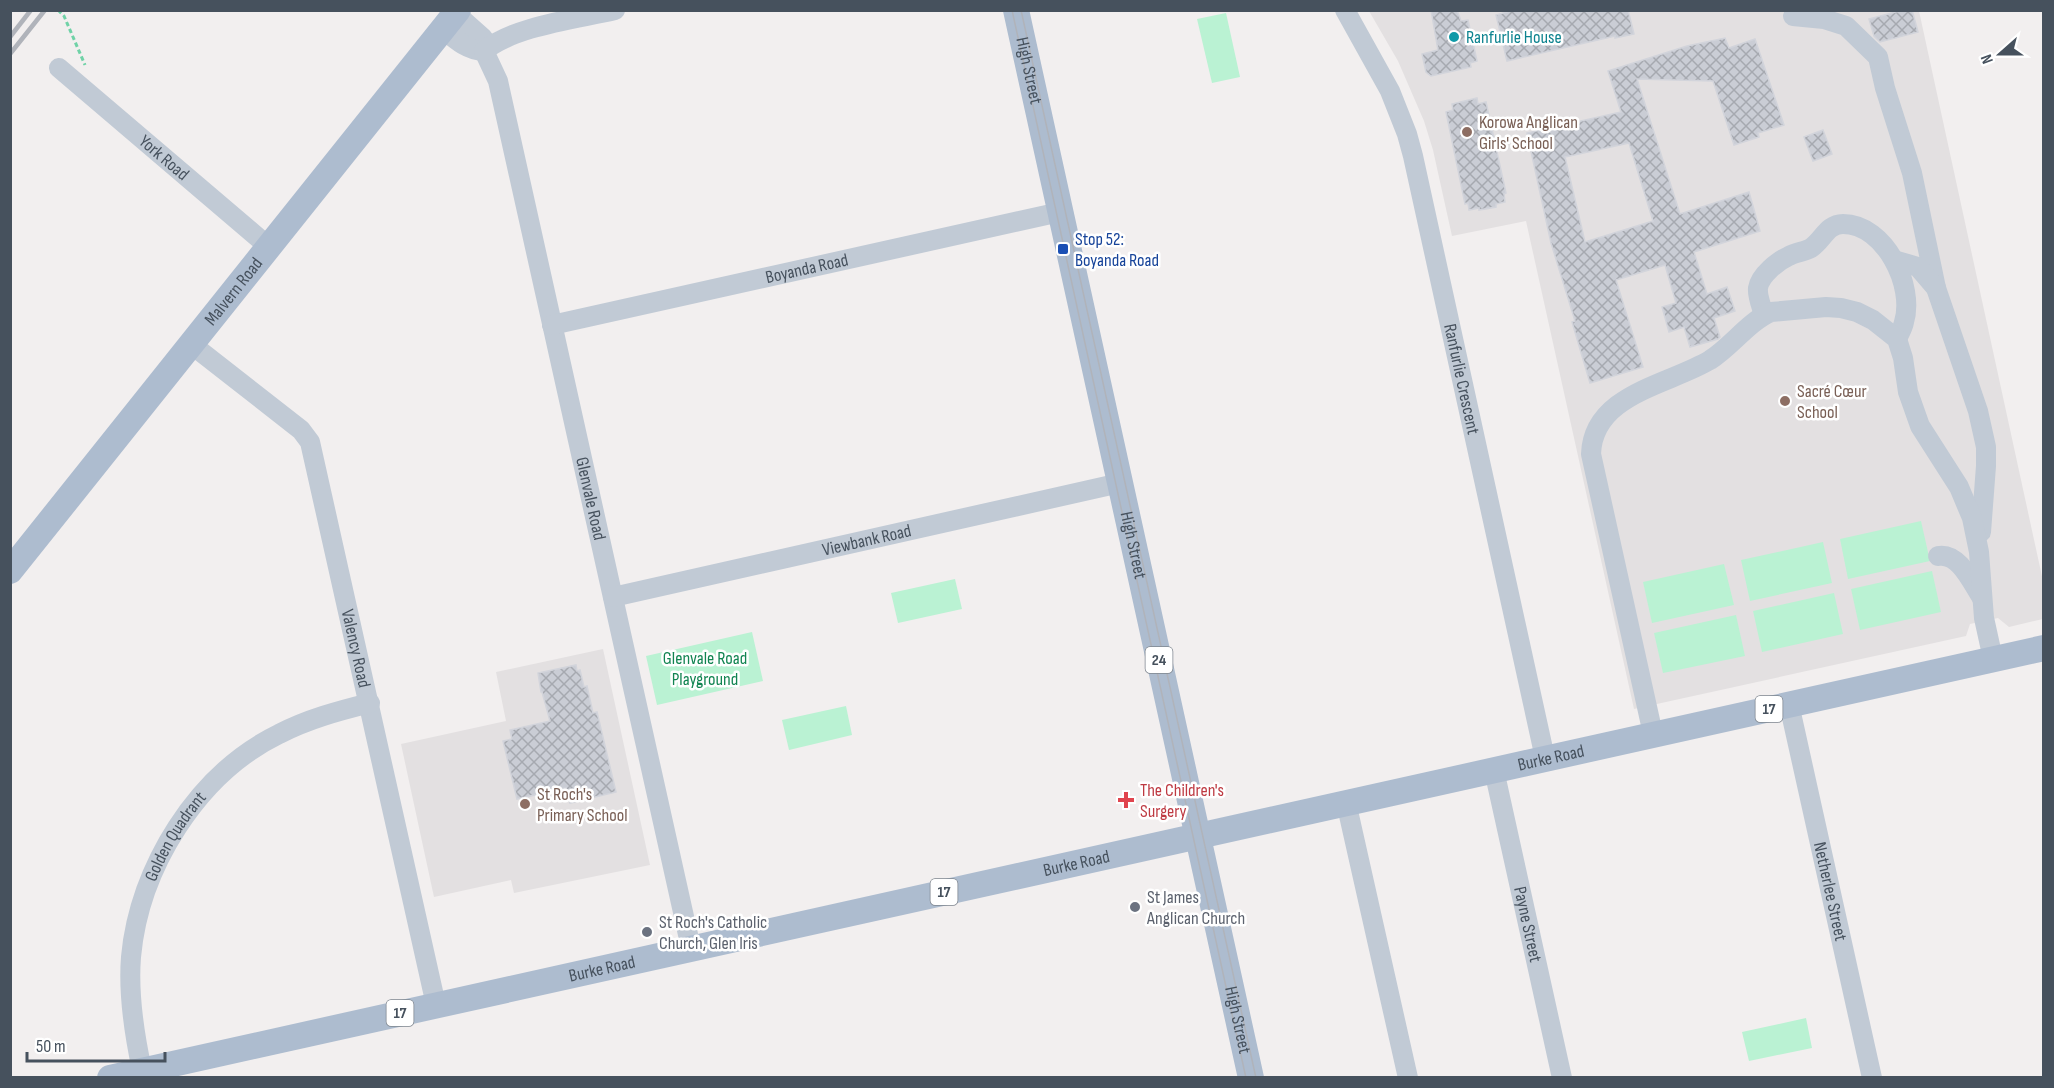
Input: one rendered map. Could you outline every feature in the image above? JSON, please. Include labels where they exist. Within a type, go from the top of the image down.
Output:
[{"type":"main road","name":"High Street","points":[[1016,10],[1251,1077]]},
{"type":"main road","name":"Malvern Road","points":[[13,562],[452,18]]},
{"type":"main road","name":"Burke Road","points":[[110,1077],[2043,648]]},
{"type":"street","points":[[452,18],[458,42],[474,50],[484,51],[498,40],[514,33],[615,10]]},
{"type":"street","name":"Ranfurlie Crescent","points":[[1345,10],[1390,91],[1413,156],[1545,758]]},
{"type":"street","points":[[1793,16],[1824,19],[1846,26],[1878,57],[1888,99],[1912,173],[1936,288],[1962,360],[1984,434],[1986,466],[1979,552],[1984,618],[1993,659]]},
{"type":"street","name":"Glenvale Road","points":[[484,51],[498,81],[691,948]]},
{"type":"street","name":"York Road","points":[[59,68],[269,247]]},
{"type":"street","name":"Boyanda Road","points":[[552,325],[1060,212]]},
{"type":"street","points":[[1764,315],[1758,286],[1763,277],[1790,255],[1810,248],[1830,228],[1837,224],[1853,225],[1867,231],[1886,248],[1901,277],[1906,312],[1905,322],[1897,339]]},
{"type":"street","points":[[1894,260],[1918,267],[1936,288]]},
{"type":"street","points":[[1653,734],[1591,454],[1591,445],[1602,418],[1621,402],[1709,360],[1734,343],[1764,315],[1771,312],[1808,308],[1841,308],[1857,312],[1873,320],[1897,339],[1903,358],[1908,392],[1920,426],[1951,473],[1966,502],[1979,552]]},
{"type":"street","name":"Valency Road","points":[[191,344],[301,430],[309,442],[370,703],[436,1005]]},
{"type":"street","name":"Viewbank Road","points":[[613,597],[1120,483]]},
{"type":"street","points":[[1938,556],[1949,556],[1958,563],[1982,598]]},
{"type":"street","name":"Golden Quadrant","points":[[142,1070],[132,1016],[131,957],[141,902],[172,835],[217,778],[259,745],[327,714],[370,703]]},
{"type":"street","name":"Netherlee Street","points":[[1789,704],[1872,1077]]},
{"type":"street","name":"Payne Street","points":[[1494,770],[1562,1077]]},
{"type":"street","points":[[1346,802],[1408,1077]]},
{"type":"path","points":[[58,10],[64,16],[86,66],[88,93]]},
{"type":"shaded area","name":"Sacré Cœur School","points":[[1369,11],[1919,11],[2043,581],[2043,619],[2009,627],[1998,618],[1970,624],[1966,636],[1634,709],[1526,221],[1452,236],[1433,150],[1424,121],[1398,61]]},
{"type":"shaded area","name":"St Roch's Primary School","points":[[603,649],[650,865],[514,893],[511,880],[434,897],[401,744],[506,721],[496,672]]},
{"type":"green space","points":[[1226,13],[1240,77],[1212,83],[1197,19]]},
{"type":"green space","points":[[1921,521],[1930,561],[1848,579],[1840,539]]},
{"type":"green space","points":[[1823,542],[1832,583],[1750,601],[1741,560]]},
{"type":"green space","points":[[1724,564],[1734,605],[1652,623],[1643,582]]},
{"type":"green space","points":[[1932,571],[1941,612],[1860,630],[1851,589]]},
{"type":"green space","points":[[955,579],[962,609],[898,623],[891,593]]},
{"type":"green space","points":[[1834,593],[1843,634],[1762,652],[1753,611]]},
{"type":"green space","points":[[1736,615],[1745,656],[1663,673],[1654,633]]},
{"type":"green space","name":"Glenvale Road Playground","points":[[752,632],[763,681],[657,705],[646,656]]},
{"type":"green space","points":[[846,706],[852,735],[789,750],[782,720]]},
{"type":"green space","points":[[1806,1018],[1812,1048],[1749,1061],[1742,1032]]},
{"type":"building","name":"Ranfurlie House","points":[[1431,10],[1457,10],[1461,21],[1468,20],[1477,61],[1470,63],[1471,67],[1431,76],[1426,72],[1422,54],[1438,50]]},
{"type":"building","points":[[1514,10],[1628,10],[1634,34],[1615,38],[1615,36],[1507,61],[1496,15]]},
{"type":"building","points":[[1903,10],[1912,10],[1918,32],[1880,42],[1874,36],[1869,19]]},
{"type":"building","points":[[1725,38],[1729,48],[1755,39],[1784,125],[1758,133],[1759,137],[1734,145],[1713,81],[1637,79],[1680,214],[1749,192],[1760,231],[1694,252],[1707,294],[1727,287],[1735,311],[1714,318],[1720,337],[1718,339],[1690,347],[1684,327],[1669,332],[1662,307],[1676,303],[1665,265],[1616,280],[1643,367],[1590,383],[1572,322],[1575,321],[1551,243],[1527,133],[1621,112],[1608,71],[1687,46]],"holes":[[[1629,143],[1653,221],[1585,242],[1565,157]]]},
{"type":"building","points":[[1477,98],[1478,104],[1486,102],[1506,193],[1504,194],[1505,202],[1496,204],[1496,207],[1469,210],[1468,203],[1465,204],[1446,112],[1453,110],[1452,104]]},
{"type":"building","points":[[1823,130],[1832,154],[1813,161],[1804,137]]},
{"type":"building","points":[[576,665],[577,671],[580,670],[584,687],[587,686],[593,713],[597,712],[616,792],[570,803],[566,788],[517,799],[503,741],[512,739],[510,730],[550,721],[538,673]]},
{"type":"tram line","points":[[1012,10],[1246,1078]]},
{"type":"tram line","points":[[1021,10],[1256,1078]]},
{"type":"railway","points":[[10,37],[31,10]]},
{"type":"railway","points":[[10,54],[45,10]]},
{"type":"place","name":"Ranfurlie House","points":[[1454,37]]},
{"type":"place","name":"Korowa Anglican Girls' School","points":[[1467,132]]},
{"type":"place","name":"Stop 52: Boyanda Road","points":[[1063,249]]},
{"type":"place","name":"Sacré Cœur School","points":[[1785,401]]},
{"type":"place","name":"The Children's Surgery","points":[[1126,800]]},
{"type":"place","name":"St Roch's Primary School","points":[[525,804]]},
{"type":"place","name":"St James Anglican Church","points":[[1135,907]]},
{"type":"place","name":"St Roch's Catholic Church, Glen Iris","points":[[647,932]]}]
